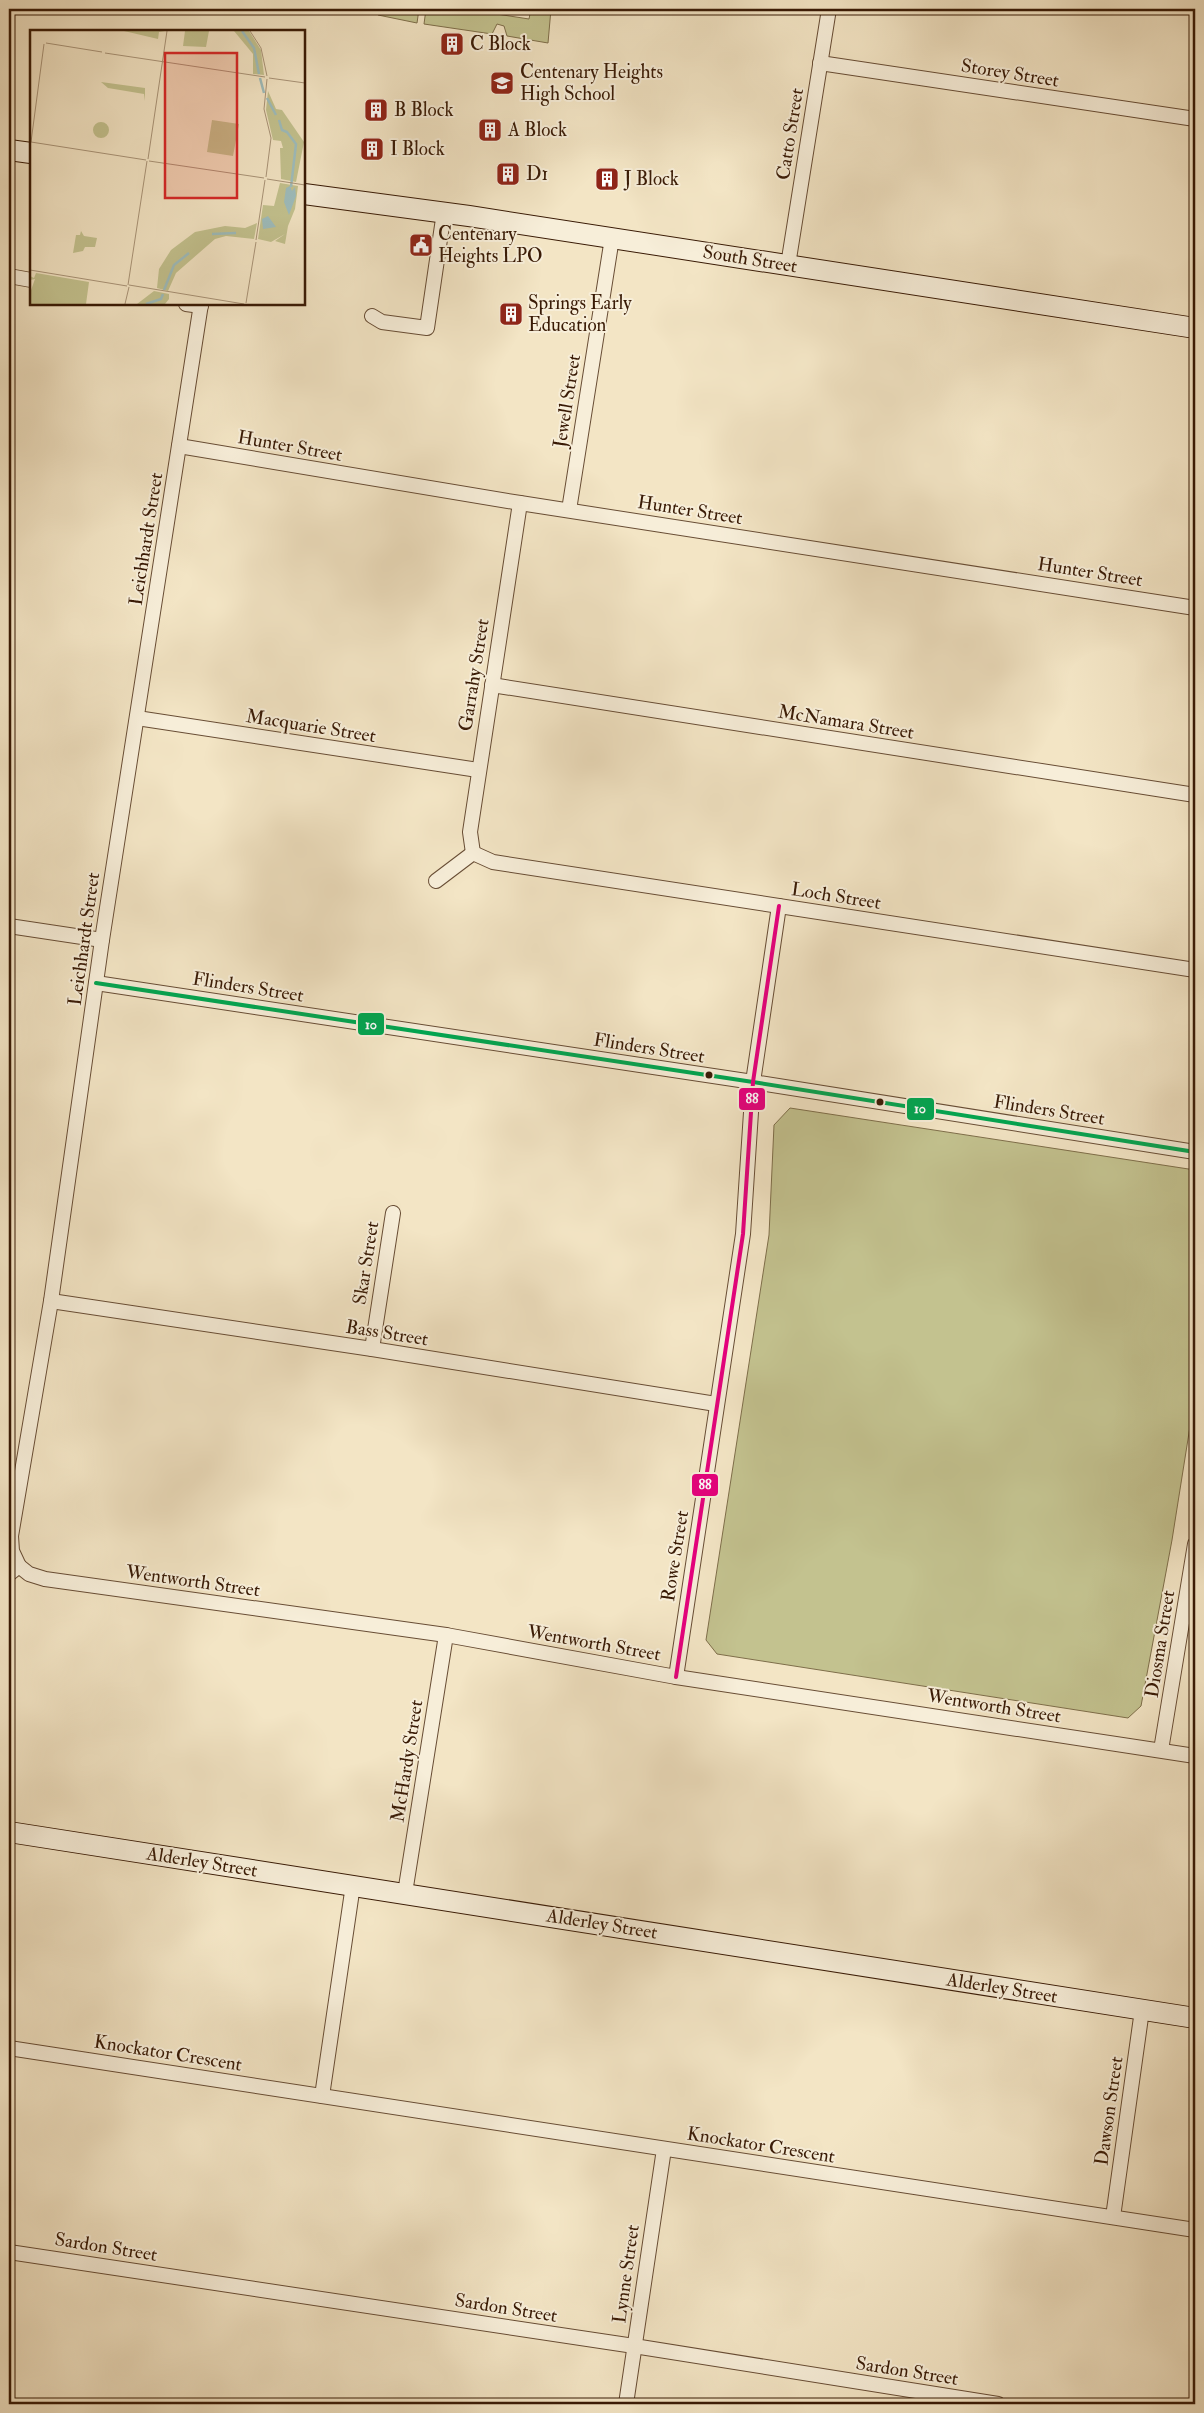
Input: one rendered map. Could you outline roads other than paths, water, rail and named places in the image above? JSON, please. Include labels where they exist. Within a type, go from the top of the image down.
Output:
[{"type":"street","name":"Catto Street","points":[[788,265],[829,9]]},
{"type":"street","name":"Storey Street","points":[[820,63],[1195,119]]},
{"type":"street","points":[[9,150],[30,154]]},
{"type":"street","name":"South Street","points":[[305,194],[444,212],[1195,328]]},
{"type":"street","points":[[372,316],[382,322],[427,328],[444,212]]},
{"type":"street","name":"Jewell Street","points":[[569,510],[612,238]]},
{"type":"street","points":[[9,276],[30,280]]},
{"type":"street","name":"Leichhardt Street","points":[[14,1570],[11,1536],[51,1301],[102,940],[201,305]]},
{"type":"street","name":"Hunter Street","points":[[179,446],[520,503],[1195,608]]},
{"type":"street","name":"Garrahy Street","points":[[473,853],[470,832],[478,770],[520,503]]},
{"type":"street","name":"McNamara Street","points":[[492,685],[1195,795]]},
{"type":"street","name":"Macquarie Street","points":[[137,718],[478,770]]},
{"type":"street","points":[[436,881],[473,853]]},
{"type":"street","name":"Loch Street","points":[[473,853],[493,862],[1195,970]]},
{"type":"street","name":"Rowe Street","points":[[676,1677],[743,1234],[753,1082],[779,906]]},
{"type":"street","points":[[9,926],[102,940]]},
{"type":"street","name":"Flinders Street","points":[[96,983],[753,1082],[1195,1152]]},
{"type":"street","name":"Skar Street","points":[[372,1349],[393,1213]]},
{"type":"street","name":"Bass Street","points":[[51,1301],[372,1349],[716,1404]]},
{"type":"street","name":"Diosma Street","points":[[1161,1750],[1195,1544]]},
{"type":"street","name":"Wentworth Street","points":[[14,1570],[45,1579],[446,1635],[676,1677],[1195,1756]]},
{"type":"street","name":"McHardy Street","points":[[405,1893],[446,1635]]},
{"type":"street","name":"Alderley Street","points":[[9,1832],[1195,2018]]},
{"type":"street","points":[[322,2096],[353,1885]]},
{"type":"street","name":"Dawson Street","points":[[1113,2217],[1142,2010]]},
{"type":"street","name":"Knockator Crescent","points":[[9,2048],[1195,2230]]},
{"type":"street","name":"Lynne Street","points":[[626,2404],[664,2149]]},
{"type":"street","name":"Sardon Street","points":[[9,2252],[634,2346],[998,2404]]},
{"type":"place","name":"C Block","points":[[452,44]]},
{"type":"place","name":"Centenary Heights High School","points":[[502,83]]},
{"type":"place","name":"B Block","points":[[376,110]]},
{"type":"place","name":"A Block","points":[[490,130]]},
{"type":"place","name":"I Block","points":[[372,149]]},
{"type":"place","name":"D1","points":[[508,174]]},
{"type":"place","name":"J Block","points":[[607,179]]},
{"type":"place","name":"Centenary Heights LPO","points":[[421,245]]},
{"type":"place","name":"Springs Early Education","points":[[511,314]]}]
